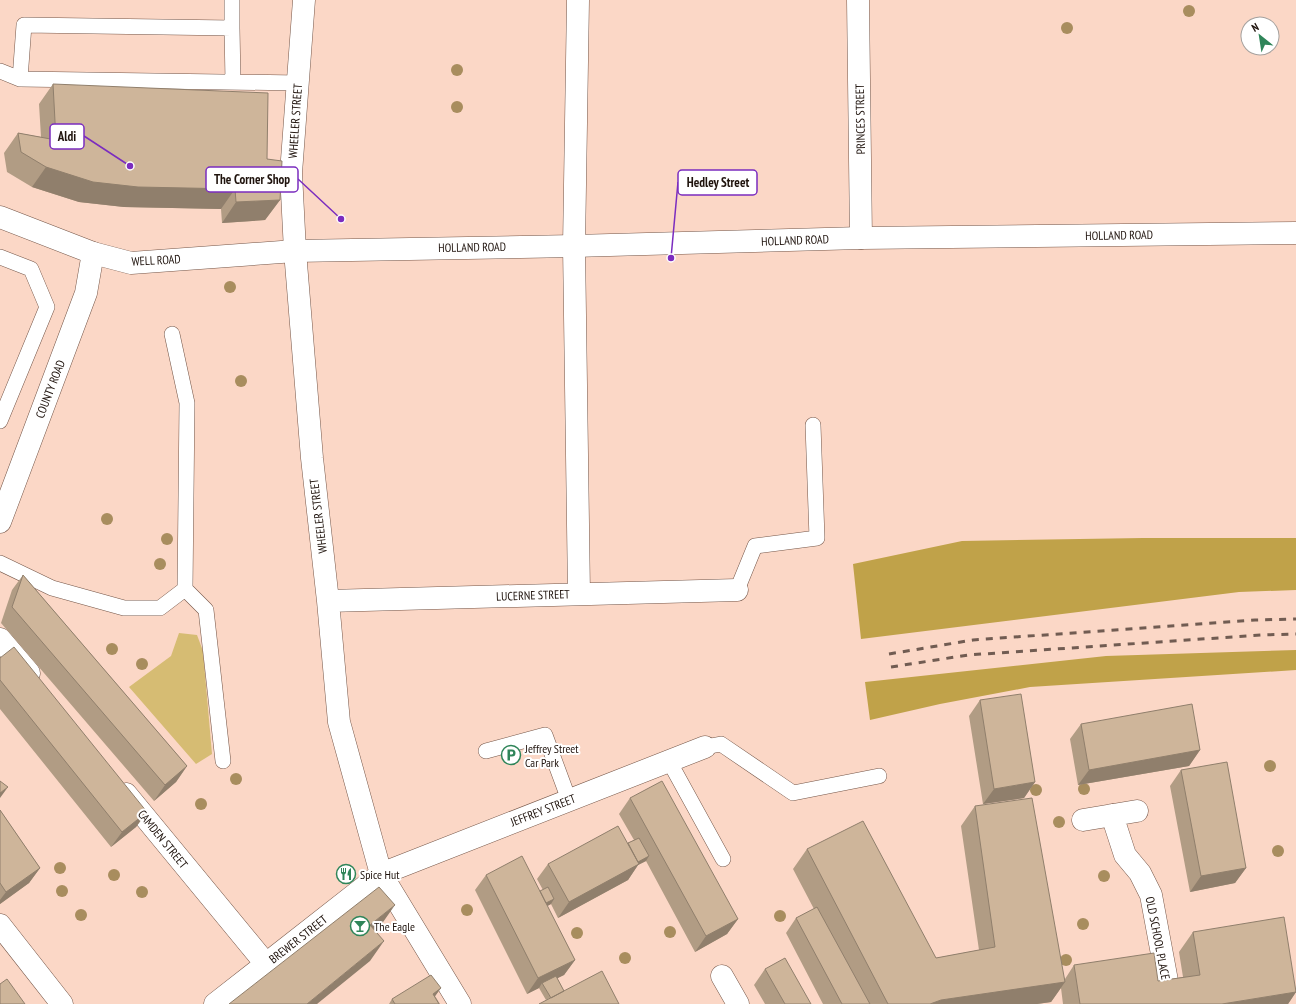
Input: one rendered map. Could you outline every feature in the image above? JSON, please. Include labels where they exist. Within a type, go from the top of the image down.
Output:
[{"type":"street","name":"WHEELER STREET","points":[[304,0],[291,172],[295,251],[312,458],[328,601],[339,722],[381,874],[460,1004]]},
{"type":"street","points":[[578,0],[574,246],[579,594]]},
{"type":"street","name":"PRINCES STREET","points":[[858,0],[861,238]]},
{"type":"street","name":"WELL ROAD","points":[[0,217],[93,253],[131,263],[295,251]]},
{"type":"street","name":"HOLLAND ROAD","points":[[295,251],[574,246],[861,238],[1296,233]]},
{"type":"street","name":"COUNTY ROAD","points":[[0,522],[86,294],[93,253]]},
{"type":"street","name":"LUCERNE STREET","points":[[328,601],[737,590]]},
{"type":"street","points":[[0,639],[41,688]]},
{"type":"street","name":"JEFFREY STREET","points":[[381,874],[705,746]]},
{"type":"street","name":"CAMDEN STREET","points":[[114,778],[266,964]]},
{"type":"street","points":[[1083,820],[1137,811]]},
{"type":"street","name":"OLD SCHOOL PLACE","points":[[1112,815],[1125,855],[1140,873],[1151,895],[1170,997]]},
{"type":"street","name":"BREWER STREET","points":[[215,1004],[381,874]]},
{"type":"street","points":[[1,928],[62,1004]]},
{"type":"street","points":[[722,976],[738,1004]]},
{"type":"lane","points":[[232,0],[233,82]]},
{"type":"lane","points":[[20,79],[24,25],[232,28]]},
{"type":"lane","points":[[0,71],[20,79],[298,83]]},
{"type":"lane","points":[[0,257],[31,268],[47,307],[0,421]]},
{"type":"lane","points":[[172,334],[187,403],[185,589],[206,610],[223,761]]},
{"type":"lane","points":[[737,590],[755,546],[817,538],[813,425]]},
{"type":"lane","points":[[0,563],[52,588],[124,608],[160,608],[185,589]]},
{"type":"lane","points":[[486,751],[545,735],[569,800]]},
{"type":"lane","points":[[705,746],[721,744],[792,793],[879,776]]},
{"type":"lane","points":[[669,761],[723,859]]},
{"type":"shaded area","points":[[1143,538],[1296,538],[1296,590],[1239,592],[861,639],[853,564],[962,541]]},
{"type":"shaded area","points":[[179,633],[197,635],[203,651],[212,754],[196,764],[129,687],[171,656]]},
{"type":"shaded area","points":[[1296,650],[1296,670],[1030,687],[940,704],[870,720],[865,682],[1106,656]]},
{"type":"building","points":[[53,84],[268,93],[267,159],[282,161],[280,200],[236,202],[235,189],[138,187],[93,182],[46,167],[21,152],[18,133],[56,140]]},
{"type":"building","points":[[23,575],[187,766],[165,785],[12,607]]},
{"type":"building","points":[[14,647],[147,812],[122,832],[0,680],[0,658]]},
{"type":"building","points":[[1021,694],[1035,782],[994,789],[980,700]]},
{"type":"building","points":[[1192,704],[1200,750],[1089,770],[1081,724]]},
{"type":"building","points":[[1227,762],[1246,868],[1201,876],[1181,770]]},
{"type":"building","points":[[0,781],[8,787],[0,793]]},
{"type":"building","points":[[662,781],[738,919],[706,936],[630,798]]},
{"type":"building","points":[[1032,798],[1065,982],[941,1000],[930,1004],[888,1004],[807,849],[863,821],[936,958],[995,947],[975,806]]},
{"type":"building","points":[[0,810],[40,868],[6,892],[0,883]]},
{"type":"building","points":[[618,826],[639,864],[569,902],[548,864]]},
{"type":"building","points":[[639,838],[649,856],[638,862],[628,843]]},
{"type":"building","points":[[522,856],[575,960],[538,978],[486,875]]},
{"type":"building","points":[[379,887],[395,905],[370,925],[384,941],[307,1004],[229,1004]]},
{"type":"building","points":[[548,887],[554,899],[546,903],[540,891]]},
{"type":"building","points":[[817,907],[870,1004],[842,1004],[796,918]]},
{"type":"building","points":[[1284,917],[1296,992],[1222,1004],[1080,1004],[1074,965],[1154,953],[1158,981],[1200,975],[1193,932]]},
{"type":"building","points":[[785,958],[811,1004],[785,1004],[765,969]]},
{"type":"building","points":[[602,971],[619,1004],[539,1004]]},
{"type":"building","points":[[431,975],[441,988],[433,994],[439,1004],[395,1004],[392,999]]},
{"type":"building","points":[[556,976],[564,991],[551,998],[542,983]]},
{"type":"building","points":[[7,979],[25,1004],[0,1004],[0,984]]},
{"type":"railway","points":[[889,654],[973,640],[1255,620],[1296,619]]},
{"type":"railway","points":[[891,667],[968,655],[1261,635],[1296,634]]},
{"type":"place","name":"Aldi","points":[[130,166]]},
{"type":"place","name":"The Corner Shop","points":[[341,219]]},
{"type":"place","name":"Hedley Street","points":[[671,258]]},
{"type":"place","name":"Jeffrey Street Car Park","points":[[511,755]]},
{"type":"place","name":"Spice Hut","points":[[346,874]]},
{"type":"place","name":"The Eagle","points":[[360,926]]}]
